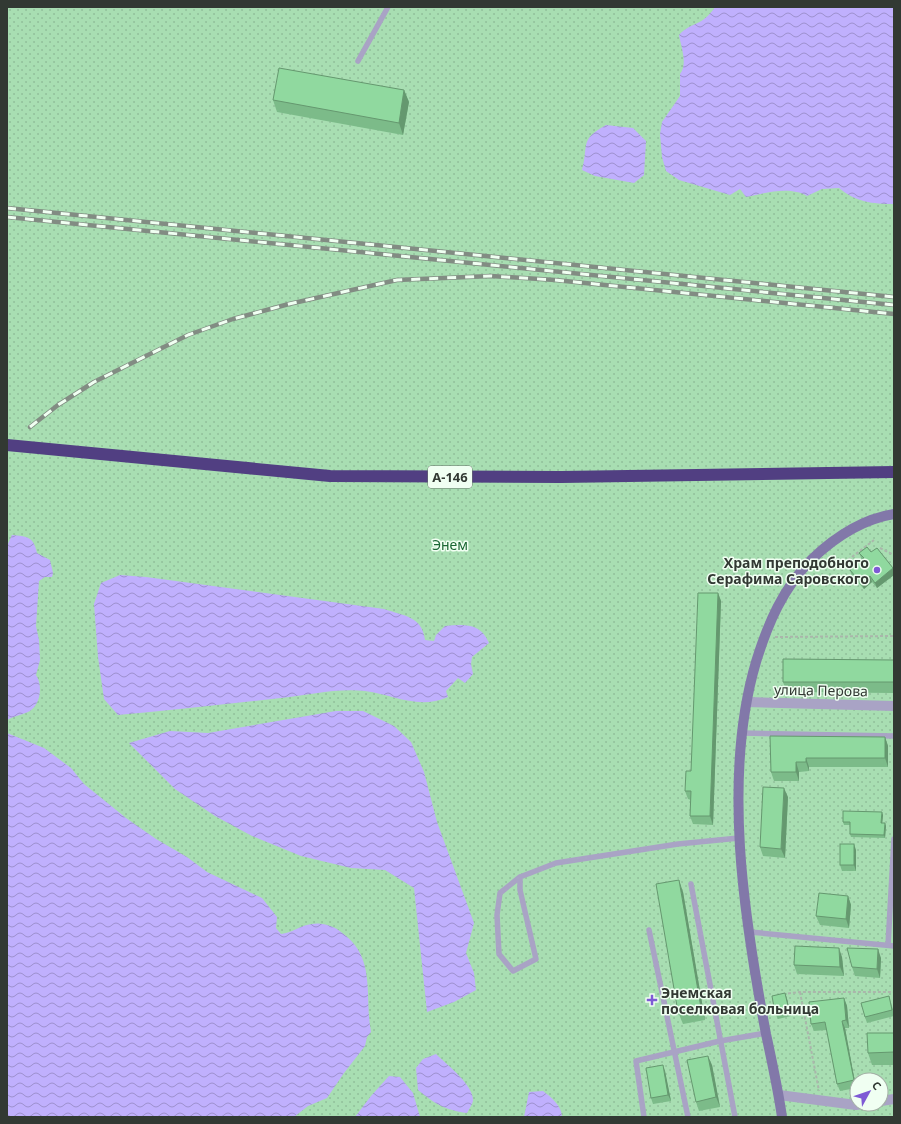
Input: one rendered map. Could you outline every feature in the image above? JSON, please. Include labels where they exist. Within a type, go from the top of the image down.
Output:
[{"type":"highway","name":"А-146","points":[[7,446],[330,476],[562,477],[894,472]]},
{"type":"street","points":[[782,1117],[760,998],[750,932],[739,838],[738,805],[742,733],[751,679],[764,637],[783,596],[802,570],[827,544],[860,525],[894,514]]},
{"type":"street","name":"улица Перова","points":[[747,702],[894,706]]},
{"type":"street","points":[[779,1095],[849,1104]]},
{"type":"lane","points":[[358,61],[388,7]]},
{"type":"lane","points":[[742,733],[894,736]]},
{"type":"lane","points":[[520,877],[520,890],[536,959],[513,970],[499,954],[497,915],[500,893],[520,877],[556,863],[678,844],[739,838]]},
{"type":"lane","points":[[888,945],[894,839]]},
{"type":"lane","points":[[691,884],[735,1117]]},
{"type":"lane","points":[[650,930],[688,1117]]},
{"type":"lane","points":[[750,932],[894,946]]},
{"type":"lane","points":[[644,1117],[636,1061],[720,1041],[766,1033]]},
{"type":"path","points":[[848,560],[874,540]]},
{"type":"path","points":[[871,555],[880,548],[894,555]]},
{"type":"path","points":[[861,550],[865,556]]},
{"type":"path","points":[[764,637],[894,636]]},
{"type":"path","points":[[800,992],[821,1100]]},
{"type":"path","points":[[760,998],[800,992],[894,992]]},
{"type":"green space","name":"Энем","points":[[7,7],[894,7],[894,1117],[7,1117]]},
{"type":"water","points":[[715,7],[894,7],[894,204],[858,199],[845,193],[839,188],[822,189],[807,196],[793,191],[777,191],[746,197],[740,189],[730,195],[679,180],[666,171],[662,157],[660,134],[662,122],[680,96],[680,74],[684,65],[684,60],[679,35],[706,18]]},
{"type":"water","points":[[606,125],[633,128],[646,141],[644,175],[634,183],[595,176],[582,170],[586,143],[588,139]]},
{"type":"water","points":[[12,535],[29,538],[34,544],[37,553],[50,560],[53,573],[52,577],[45,577],[39,581],[36,626],[39,640],[40,660],[36,675],[40,684],[40,695],[36,705],[32,709],[7,720],[7,546]]},
{"type":"water","points":[[120,575],[146,577],[384,609],[416,621],[423,632],[425,640],[434,641],[436,635],[445,626],[465,625],[477,628],[486,636],[489,643],[472,657],[471,664],[473,674],[465,683],[458,678],[446,691],[448,697],[437,701],[416,702],[365,691],[344,690],[292,697],[118,715],[104,699],[98,657],[94,604],[101,583]]},
{"type":"water","points":[[336,711],[363,711],[394,726],[411,742],[424,772],[437,822],[474,923],[466,953],[474,973],[476,990],[454,1002],[427,1012],[414,888],[385,870],[351,868],[301,856],[252,836],[215,816],[175,789],[129,743],[170,731],[208,733]]},
{"type":"water","points":[[7,733],[44,748],[71,768],[84,784],[126,818],[156,839],[187,857],[207,872],[262,898],[277,917],[276,928],[281,934],[304,926],[320,924],[335,928],[352,942],[360,953],[367,978],[371,1032],[367,1037],[365,1046],[327,1098],[308,1106],[294,1117],[7,1117]]},
{"type":"water","points":[[436,1054],[465,1082],[469,1088],[473,1101],[467,1113],[441,1106],[418,1090],[416,1068],[423,1059]]},
{"type":"water","points":[[389,1076],[400,1077],[413,1093],[420,1117],[355,1117],[371,1096]]},
{"type":"water","points":[[543,1091],[553,1099],[562,1113],[562,1117],[524,1117],[529,1092]]},
{"type":"building","points":[[279,68],[404,90],[399,123],[273,100]]},
{"type":"building","points":[[867,547],[871,552],[877,548],[893,568],[875,583],[870,576],[861,583],[850,570],[864,558],[859,553]]},
{"type":"building","points":[[698,593],[718,593],[710,816],[690,816],[691,791],[685,791],[686,771],[691,771]]},
{"type":"building","points":[[783,659],[894,660],[894,682],[783,682]]},
{"type":"building","points":[[770,736],[885,737],[885,758],[806,758],[806,762],[796,762],[796,772],[771,772]]},
{"type":"building","points":[[763,787],[784,788],[781,849],[760,847]]},
{"type":"building","points":[[843,811],[882,812],[881,823],[885,823],[884,835],[850,834],[850,822],[843,822]]},
{"type":"building","points":[[840,844],[854,844],[854,865],[840,865]]},
{"type":"building","points":[[679,880],[701,1008],[678,1012],[656,884]]},
{"type":"building","points":[[819,893],[848,896],[846,919],[816,916]]},
{"type":"building","points":[[795,946],[839,948],[840,967],[794,965]]},
{"type":"building","points":[[847,948],[878,949],[877,969],[852,967]]},
{"type":"building","points":[[785,993],[789,1010],[775,1013],[772,996]]},
{"type":"building","points":[[889,996],[892,1010],[865,1017],[861,1003]]},
{"type":"building","points":[[844,998],[846,1020],[842,1021],[852,1072],[849,1072],[849,1081],[837,1084],[825,1022],[811,1024],[809,1002]]},
{"type":"building","points":[[867,1033],[894,1033],[894,1052],[868,1053]]},
{"type":"building","points":[[708,1056],[716,1097],[696,1102],[687,1060]]},
{"type":"building","points":[[663,1065],[668,1095],[651,1098],[646,1068]]},
{"type":"railway","points":[[7,208],[894,297]]},
{"type":"railway","points":[[7,217],[894,305]]},
{"type":"railway","points":[[30,427],[58,405],[94,382],[188,335],[233,319],[289,304],[397,280],[491,276],[555,280],[894,314]]},
{"type":"place","name":"Храм преподобного Серафима Саровского","points":[[877,570]]},
{"type":"place","name":"Энемская поселковая больница","points":[[652,1000]]}]
